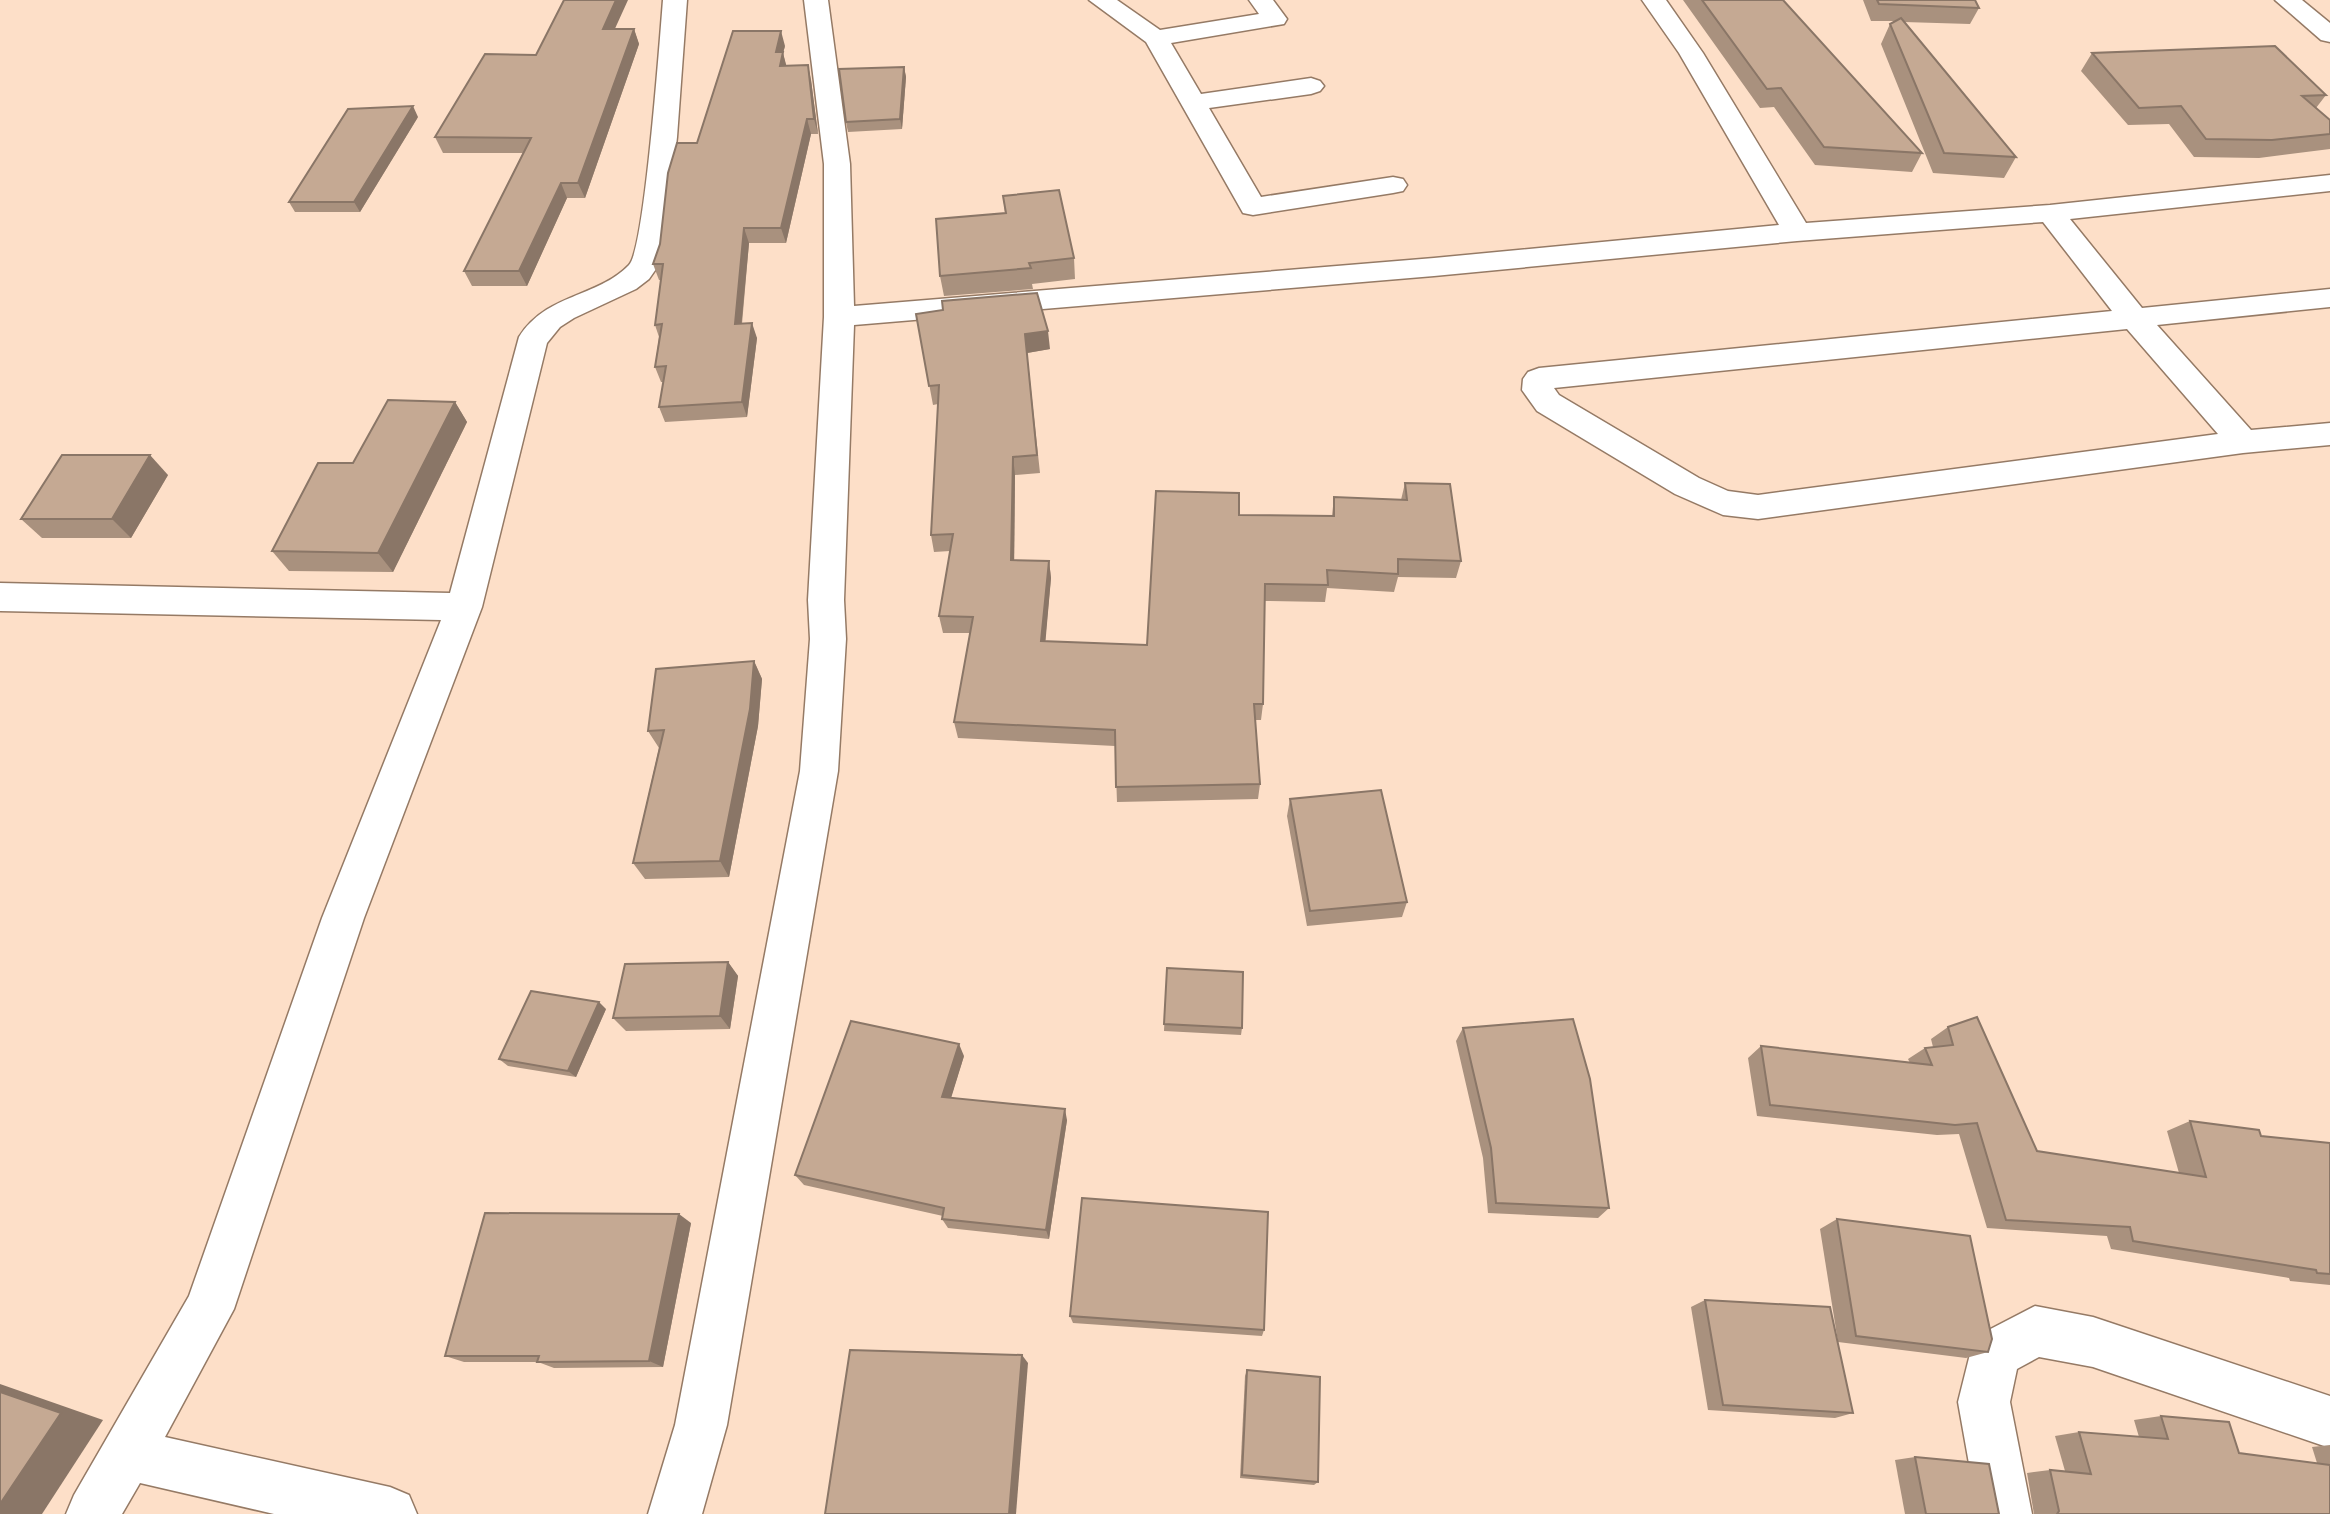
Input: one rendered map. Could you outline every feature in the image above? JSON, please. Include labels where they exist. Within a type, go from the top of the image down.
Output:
[{"type":"street","points":[[93,1514],[208,1310],[343,918],[464,607],[534,339],[538,331],[555,317],[641,273],[649,259],[656,220],[672,63],[675,0]]},
{"type":"street","points":[[676,1514],[701,1426],[820,771],[828,639],[826,600],[839,317],[837,164],[816,0]]},
{"type":"street","points":[[1156,38],[1275,19],[1261,0]]},
{"type":"street","points":[[1654,0],[1690,53],[1797,232]]},
{"type":"street","points":[[2287,0],[2330,35]]},
{"type":"street","points":[[1117,3],[1156,38],[1253,207],[1393,185]]},
{"type":"street","points":[[1194,103],[1311,86]]},
{"type":"street","points":[[839,317],[1434,267],[1797,232],[2050,213],[2330,183]]},
{"type":"street","points":[[2050,213],[2134,318],[2243,442]]},
{"type":"street","points":[[2330,298],[1539,379],[1538,390],[1548,403],[1687,486],[1723,503],[1758,507],[2243,442],[2330,434]]},
{"type":"street","points":[[0,597],[464,607]]},
{"type":"street","points":[[2005,1514],[1984,1402],[1995,1354],[2035,1331],[2093,1342],[2330,1422]]},
{"type":"street","points":[[127,1454],[390,1514]]},
{"type":"building","points":[[564,0],[616,0],[603,29],[634,29],[578,183],[561,183],[519,271],[464,271],[531,138],[435,137],[485,54],[536,55]]},
{"type":"building","points":[[1702,0],[1783,0],[1922,153],[1824,147],[1781,88],[1767,89]]},
{"type":"building","points":[[1877,0],[1975,0],[1979,8],[1879,4]]},
{"type":"building","points":[[1901,18],[2016,157],[1944,153],[1890,24]]},
{"type":"building","points":[[733,31],[781,31],[776,52],[783,52],[780,66],[808,65],[814,119],[807,119],[781,228],[744,228],[735,324],[752,323],[742,402],[659,407],[666,366],[655,367],[662,324],[655,325],[663,264],[653,264],[660,244],[668,173],[677,143],[697,143]]},
{"type":"building","points":[[2275,46],[2326,95],[2302,96],[2330,120],[2330,134],[2272,140],[2206,139],[2181,106],[2139,108],[2092,53]]},
{"type":"building","points":[[904,67],[900,119],[846,122],[839,69]]},
{"type":"building","points":[[413,106],[354,202],[289,202],[348,109]]},
{"type":"building","points":[[1059,190],[1074,258],[1029,263],[1031,268],[940,276],[936,219],[1006,213],[1003,196]]},
{"type":"building","points":[[1037,293],[1048,331],[1025,334],[1037,455],[1013,457],[1011,560],[1049,561],[1041,641],[1147,645],[1156,491],[1239,493],[1239,515],[1334,516],[1334,497],[1407,500],[1405,483],[1450,484],[1461,561],[1398,559],[1398,574],[1327,570],[1328,585],[1265,584],[1263,704],[1254,704],[1260,784],[1116,787],[1115,730],[954,722],[973,617],[939,616],[953,534],[931,535],[939,385],[929,386],[916,314],[943,310],[942,301]]},
{"type":"building","points":[[388,400],[455,402],[378,553],[272,551],[318,463],[353,463]]},
{"type":"building","points":[[62,455],[150,455],[112,519],[21,519]]},
{"type":"building","points":[[754,661],[750,709],[720,861],[633,863],[664,730],[648,731],[656,669]]},
{"type":"building","points":[[1381,790],[1407,902],[1310,911],[1290,799]]},
{"type":"building","points":[[728,962],[720,1016],[613,1018],[625,964]]},
{"type":"building","points":[[1167,968],[1243,972],[1242,1028],[1164,1024]]},
{"type":"building","points":[[531,991],[599,1002],[568,1071],[499,1059]]},
{"type":"building","points":[[1977,1017],[2037,1151],[2206,1177],[2190,1121],[2259,1130],[2261,1136],[2330,1143],[2330,1274],[2133,1241],[2130,1227],[2006,1220],[1977,1123],[1955,1125],[1770,1105],[1761,1046],[1932,1065],[1925,1048],[1953,1045],[1948,1027]]},
{"type":"building","points":[[1573,1019],[1590,1079],[1609,1208],[1496,1203],[1491,1148],[1463,1028]]},
{"type":"building","points":[[851,1021],[959,1044],[942,1097],[1065,1109],[1046,1230],[942,1219],[944,1208],[795,1175]]},
{"type":"building","points":[[1082,1198],[1268,1212],[1264,1330],[1070,1316]]},
{"type":"building","points":[[485,1213],[679,1214],[649,1361],[537,1362],[539,1356],[445,1356]]},
{"type":"building","points":[[1837,1219],[1970,1236],[1992,1339],[1988,1352],[1856,1336]]},
{"type":"building","points":[[1705,1300],[1830,1307],[1853,1413],[1723,1405]]},
{"type":"building","points":[[850,1350],[1022,1355],[1009,1514],[825,1514]]},
{"type":"building","points":[[1247,1370],[1320,1377],[1318,1482],[1242,1475]]},
{"type":"building","points":[[0,1392],[61,1413],[0,1504]]},
{"type":"building","points":[[2161,1416],[2229,1422],[2239,1453],[2330,1465],[2330,1514],[2057,1514],[2059,1511],[2050,1470],[2091,1474],[2079,1432],[2168,1439]]},
{"type":"building","points":[[1915,1457],[1989,1464],[1999,1514],[1926,1514]]}]
